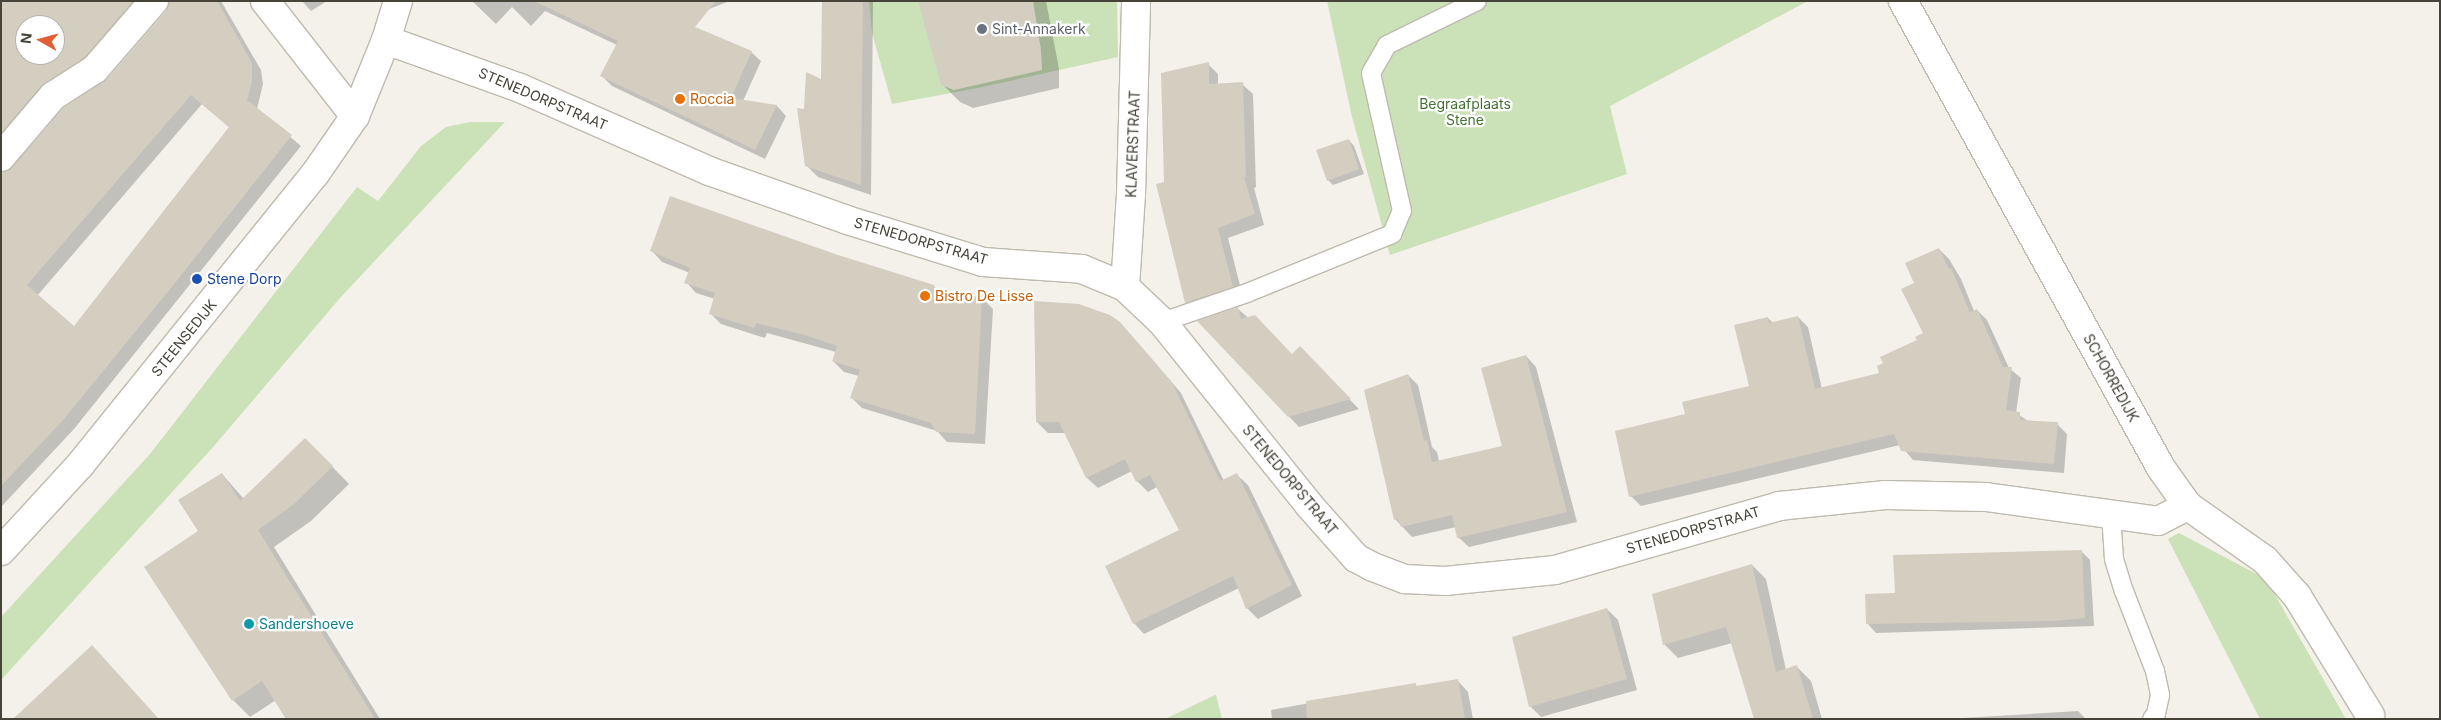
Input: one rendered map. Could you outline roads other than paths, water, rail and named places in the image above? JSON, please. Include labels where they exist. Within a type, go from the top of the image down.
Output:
[{"type":"street","points":[[1,157],[53,96],[95,69],[154,1]]},
{"type":"street","points":[[265,1],[355,116]]},
{"type":"street","name":"STEENSEDIJK","points":[[1,551],[80,465],[170,356],[315,174],[355,116],[386,40],[398,1]]},
{"type":"street","name":"KLAVERSTRAAT","points":[[1125,287],[1136,82],[1136,1]]},
{"type":"street","name":"SCHORREDIJK","points":[[1903,1],[2161,468],[2188,506],[2265,560],[2297,596],[2370,715]]},
{"type":"street","name":"STENEDORPSTRAAT","points":[[386,40],[465,67],[600,122],[709,171],[847,220],[984,262],[1082,269],[1125,287],[1162,322],[1309,505],[1356,558],[1373,567],[1405,579],[1445,581],[1555,570],[1779,506],[1885,495],[1986,497],[2158,521],[2188,506]]},
{"type":"lane","points":[[1162,322],[1247,293],[1392,234],[1402,211],[1371,73],[1387,45],[1478,1]]},
{"type":"lane","points":[[2111,513],[2114,559],[2124,591],[2155,671],[2160,695],[2156,714],[2152,719]]},
{"type":"place","name":"Sint-Annakerk","points":[[982,29]]},
{"type":"place","name":"Roccia","points":[[680,99]]},
{"type":"place","name":"Stene Dorp","points":[[197,279]]},
{"type":"place","name":"Bistro De Lisse","points":[[925,296]]},
{"type":"place","name":"Sandershoeve","points":[[249,624]]},
{"type":"park label","name":"Begraafplaats Stene","points":[[1465,112]]}]
